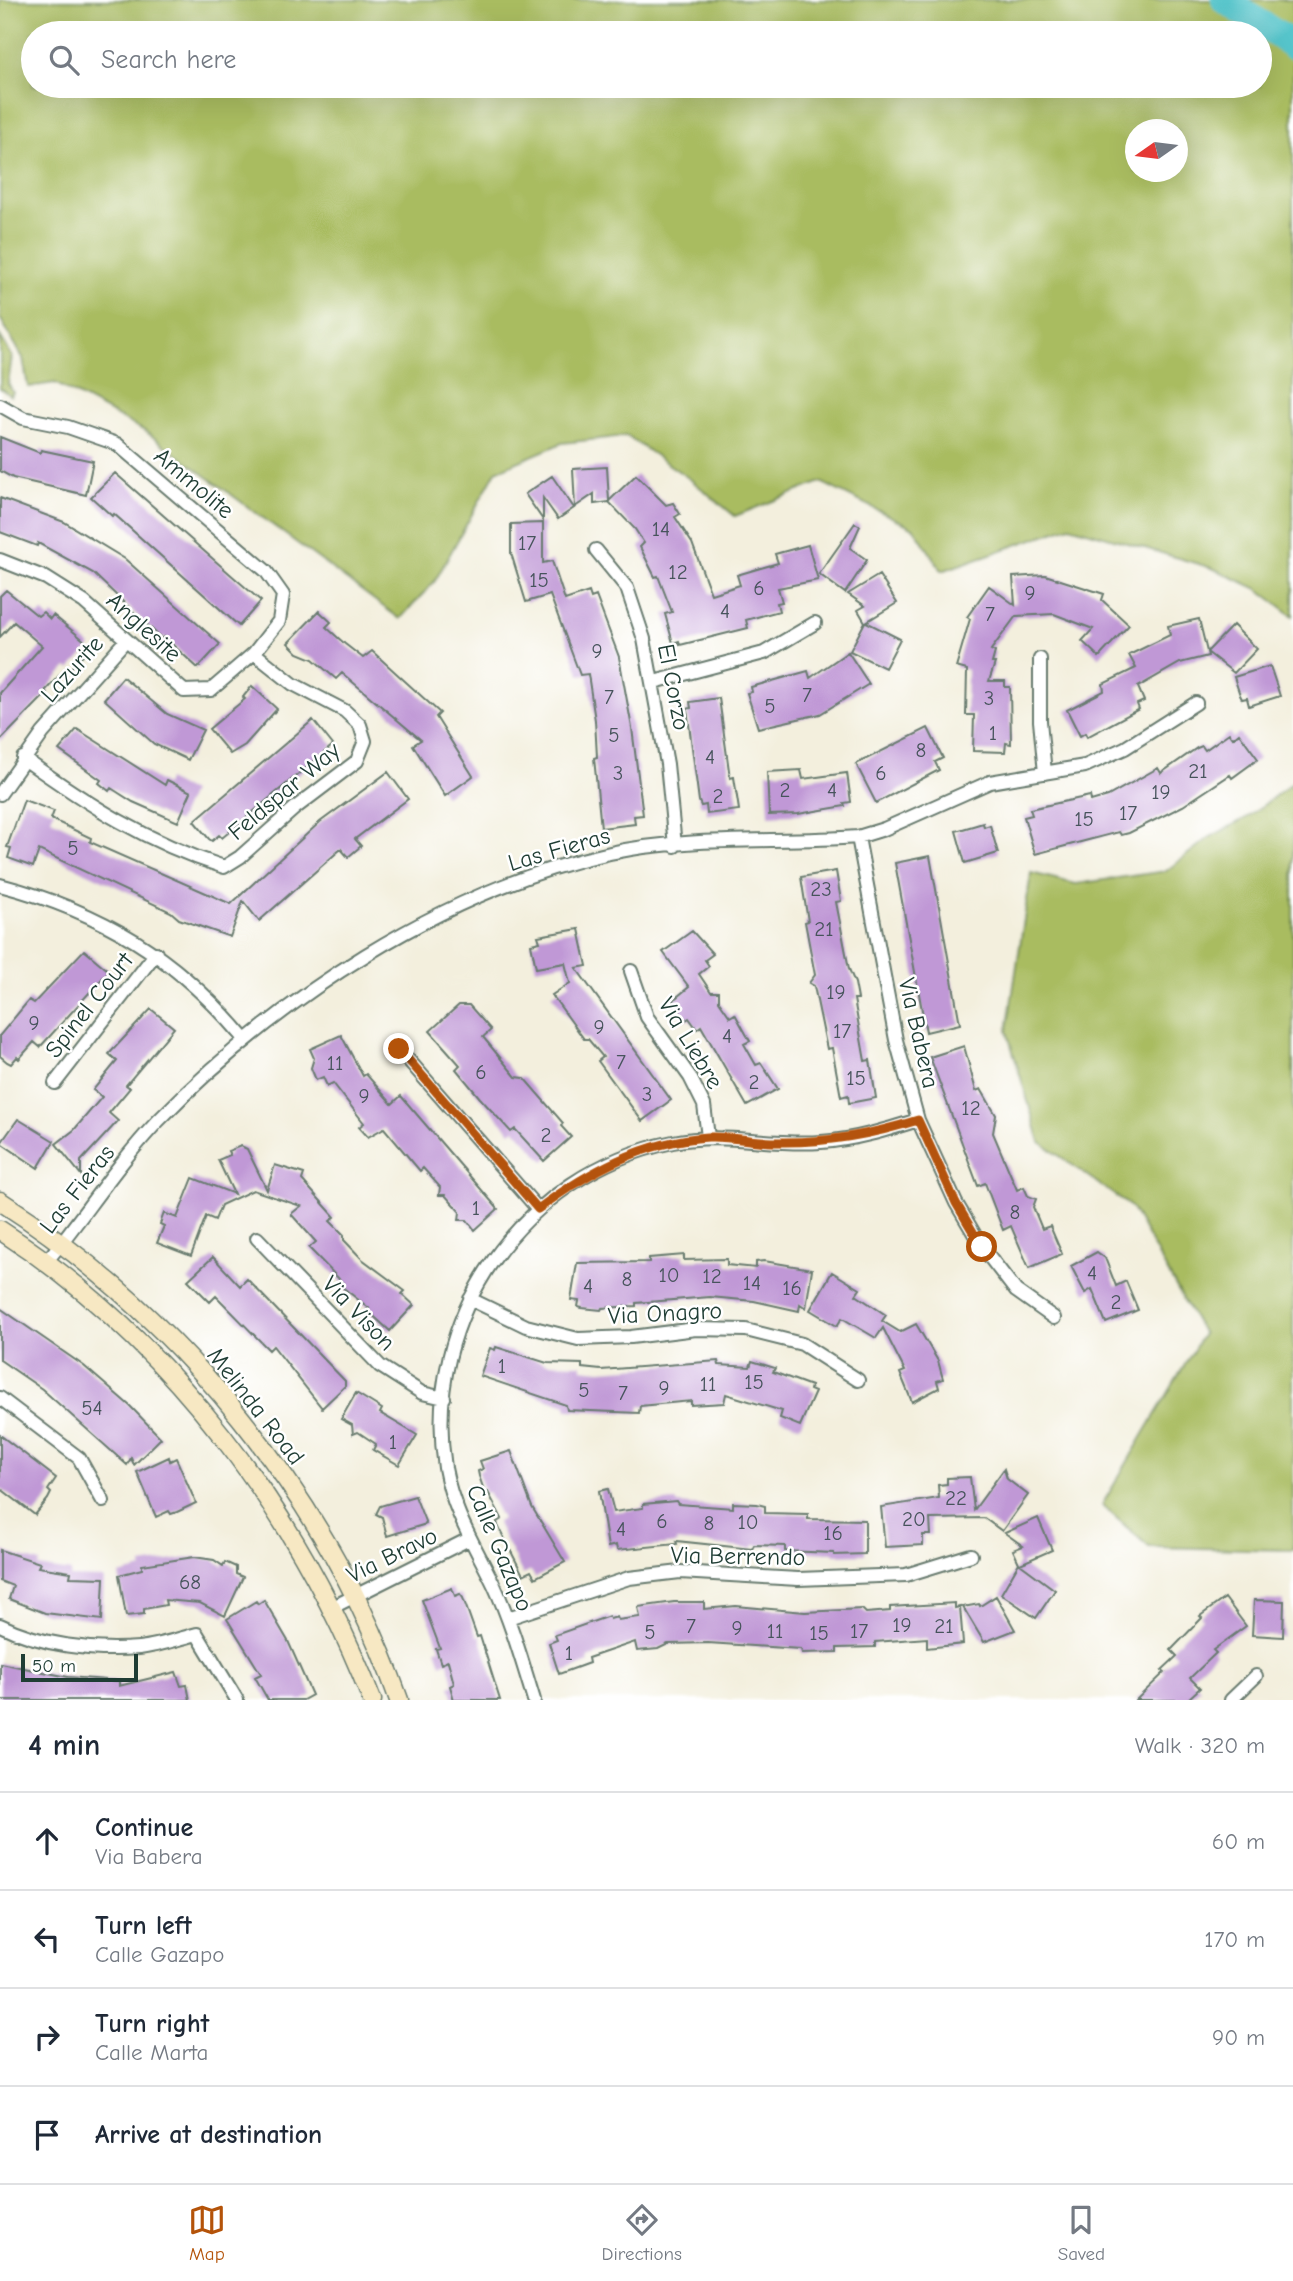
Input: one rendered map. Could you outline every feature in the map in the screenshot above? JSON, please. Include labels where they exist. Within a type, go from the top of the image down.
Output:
[{"type":"main road","name":"Melinda Road","points":[[0,1201],[62,1243],[142,1312],[218,1391],[276,1467],[355,1596],[399,1700]]},
{"type":"main road","name":"Melinda Road","points":[[0,1230],[46,1262],[145,1350],[223,1437],[293,1538],[333,1608],[372,1700]]},
{"type":"street","name":"Ammolite","points":[[0,405],[23,418],[68,427],[117,444],[266,571],[283,595],[279,621],[254,653]]},
{"type":"street","name":"El Corzo","points":[[596,550],[628,588],[654,682],[675,846]]},
{"type":"street","name":"Anglesite","points":[[0,560],[46,578],[84,601],[184,691],[211,690],[254,653]]},
{"type":"street","points":[[654,682],[764,653],[815,623]]},
{"type":"street","name":"Lazurite","points":[[0,794],[23,758],[126,640]]},
{"type":"street","name":"Feldspar Way","points":[[23,758],[96,810],[139,834],[224,867],[240,858],[295,808],[357,761],[365,741],[360,725],[345,711],[293,684],[254,653]]},
{"type":"street","points":[[1040,659],[1040,721],[1045,773]]},
{"type":"street","name":"Las Fieras","points":[[46,1262],[156,1123],[245,1039],[318,985],[385,943],[497,889],[556,867],[612,853],[675,846],[858,837],[884,829],[990,782],[1084,766],[1125,748],[1196,703]]},
{"type":"street","name":"Via Babera","points":[[858,837],[896,1040],[918,1120],[956,1203],[982,1247],[1016,1291],[1054,1318]]},
{"type":"street","points":[[0,885],[88,915],[156,953],[212,1000],[245,1039]]},
{"type":"street","name":"Spinel Court","points":[[55,1083],[156,953]]},
{"type":"street","name":"Via Liebre","points":[[631,971],[647,1017],[690,1077],[705,1105],[708,1137]]},
{"type":"street","points":[[399,1049],[538,1209]]},
{"type":"street","name":"Calle Gazapo","points":[[534,1700],[508,1618],[455,1508],[445,1468],[444,1398],[449,1357],[470,1299],[494,1256],[538,1209],[583,1175],[642,1150],[708,1137],[821,1143],[866,1136],[918,1120]]},
{"type":"street","name":"Via Vison","points":[[257,1238],[380,1366],[422,1393],[444,1398]]},
{"type":"street","name":"Via Onagro","points":[[470,1299],[526,1326],[578,1339],[696,1329],[746,1330],[802,1345],[858,1380]]},
{"type":"street","points":[[0,1398],[79,1458],[103,1501]]},
{"type":"street","name":"Via Bravo","points":[[333,1608],[469,1539]]},
{"type":"street","name":"Via Berrendo","points":[[508,1618],[629,1578],[680,1572],[798,1579],[906,1575],[971,1555]]},
{"type":"street","points":[[0,1625],[18,1634],[85,1648],[139,1648],[197,1634],[237,1700]]},
{"type":"street","points":[[1231,1700],[1256,1676]]},
{"type":"green space","points":[[0,0],[1293,0],[1293,616],[1258,589],[1212,568],[1070,526],[942,571],[914,528],[821,482],[735,516],[690,479],[627,436],[562,443],[496,471],[435,581],[400,619],[145,431],[55,383],[28,387],[23,358],[0,318]]},
{"type":"green space","points":[[0,336],[12,356],[8,384],[13,392],[11,396],[0,388]]},
{"type":"green space","points":[[1293,782],[1293,1550],[1149,1547],[1102,1505],[1203,1334],[1131,1207],[1040,1142],[1007,1031],[1031,873],[1076,884],[1166,871],[1210,837],[1248,817]]},
{"type":"building","points":[[0,437],[40,453],[41,450],[93,461],[86,495],[13,478],[0,471]]},
{"type":"building","points":[[607,467],[609,501],[636,475],[666,505],[673,503],[680,514],[675,517],[692,543],[711,594],[740,585],[737,575],[778,563],[775,554],[808,545],[818,580],[778,588],[782,602],[777,603],[779,611],[746,620],[748,628],[680,645],[679,641],[673,643],[665,614],[672,612],[658,576],[655,577],[640,547],[644,543],[635,529],[609,502],[594,504],[594,494],[575,507],[573,469]]},
{"type":"building","points":[[115,473],[261,601],[239,626],[114,514],[112,516],[91,497]]},
{"type":"building","points":[[552,476],[574,508],[558,519],[543,498],[543,520],[525,494]]},
{"type":"building","points":[[0,498],[64,522],[125,559],[220,644],[198,668],[164,637],[162,639],[93,573],[38,543],[37,546],[0,532]]},
{"type":"building","points":[[543,523],[543,563],[552,561],[565,600],[589,592],[591,598],[596,596],[619,657],[632,728],[643,815],[634,816],[635,824],[601,828],[594,758],[597,757],[595,720],[588,674],[580,675],[550,595],[526,602],[511,553],[511,524]]},
{"type":"building","points":[[855,523],[860,526],[850,548],[867,560],[845,593],[819,574]]},
{"type":"building","points":[[879,575],[897,603],[866,622],[900,639],[885,668],[850,651],[865,622],[858,610],[865,606],[848,594]]},
{"type":"building","points":[[1045,575],[1104,594],[1102,600],[1129,625],[1099,657],[1082,641],[1093,629],[1054,614],[1016,616],[991,650],[995,652],[992,663],[995,663],[989,681],[1005,681],[1005,687],[1010,687],[1011,744],[1006,743],[1005,752],[973,751],[974,715],[966,715],[967,670],[956,667],[970,619],[967,617],[989,586],[1015,605],[1013,577]]},
{"type":"building","points":[[6,590],[38,616],[43,612],[50,619],[53,615],[91,646],[70,669],[67,667],[45,691],[47,693],[0,741],[0,693],[42,646],[14,622],[0,637],[0,596]]},
{"type":"building","points":[[319,611],[331,622],[326,627],[345,644],[363,658],[372,651],[440,713],[436,717],[473,776],[445,796],[413,745],[421,740],[342,673],[336,679],[313,659],[298,653],[288,643]]},
{"type":"building","points":[[1199,619],[1208,656],[1180,663],[1138,687],[1144,701],[1137,704],[1139,709],[1087,737],[1085,733],[1080,736],[1067,710],[1104,691],[1103,684],[1136,668],[1129,655],[1170,635],[1168,626]]},
{"type":"building","points":[[1233,625],[1257,649],[1234,673],[1207,652]]},
{"type":"building","points":[[848,652],[869,684],[820,714],[758,728],[747,693],[752,692],[751,687],[808,671],[810,678]]},
{"type":"building","points":[[1270,666],[1280,696],[1249,706],[1247,698],[1242,699],[1234,677]]},
{"type":"building","points":[[123,677],[167,714],[203,730],[188,760],[154,744],[104,699]]},
{"type":"building","points":[[252,686],[277,709],[245,745],[230,754],[209,729],[245,699],[243,697]]},
{"type":"building","points":[[719,698],[730,778],[734,777],[739,810],[707,814],[706,805],[701,806],[699,801],[687,709],[691,708],[690,702]]},
{"type":"building","points":[[313,720],[333,745],[222,838],[219,835],[212,841],[209,839],[194,821]]},
{"type":"building","points":[[928,728],[943,758],[935,762],[939,770],[876,803],[856,764]]},
{"type":"building","points":[[77,729],[165,785],[167,780],[191,792],[178,822],[133,802],[111,788],[109,791],[99,783],[101,780],[59,750]]},
{"type":"building","points":[[1229,733],[1233,738],[1239,733],[1258,759],[1232,778],[1230,775],[1183,806],[1129,833],[1121,835],[1119,832],[1035,854],[1024,817],[1032,815],[1030,809],[1090,796],[1091,801],[1108,796],[1158,768],[1161,773],[1197,748],[1202,746],[1205,750]]},
{"type":"building","points":[[801,770],[803,779],[847,773],[851,802],[844,803],[845,806],[798,814],[769,815],[767,772]]},
{"type":"building","points":[[388,772],[408,799],[355,839],[361,846],[348,857],[341,849],[259,921],[243,901],[230,937],[179,919],[171,912],[39,850],[33,867],[8,858],[11,848],[7,847],[24,800],[54,811],[51,819],[91,838],[90,842],[231,904],[320,822]]},
{"type":"building","points":[[983,823],[984,827],[990,825],[998,853],[965,863],[956,831]]},
{"type":"building","points":[[930,856],[960,1024],[926,1032],[895,863]]},
{"type":"building","points":[[836,871],[841,901],[836,902],[849,969],[858,999],[854,999],[865,1061],[870,1060],[876,1098],[849,1103],[848,1095],[841,1097],[832,1048],[827,1049],[814,986],[809,983],[815,975],[805,922],[808,921],[801,877]]},
{"type":"building","points":[[579,929],[587,966],[576,968],[671,1100],[642,1121],[598,1061],[603,1057],[588,1039],[584,1039],[552,995],[570,983],[565,963],[536,968],[531,944],[540,942],[538,936]]},
{"type":"building","points":[[692,931],[713,954],[705,960],[709,966],[699,974],[711,992],[719,992],[719,1001],[730,1017],[735,1014],[750,1041],[744,1044],[756,1065],[761,1063],[778,1089],[747,1106],[701,1026],[697,1029],[689,1018],[686,1020],[672,1001],[689,987],[663,952]]},
{"type":"building","points":[[84,950],[109,971],[40,1047],[34,1042],[19,1059],[17,1057],[11,1064],[7,1062],[0,1056],[0,1035],[29,1000],[34,1003]]},
{"type":"building","points":[[459,1005],[469,1005],[491,1030],[483,1037],[516,1077],[524,1078],[563,1123],[561,1126],[571,1137],[544,1161],[515,1129],[511,1132],[480,1098],[456,1069],[460,1065],[430,1031]]},
{"type":"building","points":[[151,1009],[174,1028],[126,1085],[130,1088],[109,1113],[118,1121],[81,1161],[81,1175],[56,1144],[74,1130],[102,1097],[93,1090],[117,1061],[109,1054]]},
{"type":"building","points":[[341,1035],[363,1076],[366,1074],[392,1104],[401,1096],[498,1209],[475,1230],[467,1220],[459,1220],[460,1212],[445,1195],[439,1195],[440,1187],[423,1168],[420,1171],[384,1128],[368,1137],[359,1127],[364,1123],[333,1083],[327,1086],[323,1077],[316,1080],[311,1068],[314,1058],[310,1049]]},
{"type":"building","points":[[964,1046],[976,1091],[981,1089],[996,1115],[993,1133],[1017,1190],[1024,1187],[1028,1196],[1036,1199],[1033,1207],[1042,1229],[1050,1226],[1062,1254],[1029,1268],[1011,1226],[1003,1230],[985,1183],[978,1186],[930,1057]]},
{"type":"building","points":[[18,1119],[54,1141],[38,1168],[1,1143]]},
{"type":"building","points":[[241,1146],[247,1149],[267,1190],[275,1165],[304,1174],[302,1180],[335,1217],[330,1221],[344,1235],[344,1240],[362,1259],[405,1291],[402,1294],[414,1305],[390,1331],[367,1310],[369,1308],[341,1286],[343,1283],[309,1248],[316,1242],[291,1214],[301,1206],[253,1190],[221,1205],[215,1220],[206,1216],[191,1256],[157,1243],[164,1226],[160,1224],[164,1213],[177,1218],[193,1178],[234,1194],[218,1160],[230,1155],[228,1151]]},
{"type":"building","points":[[1097,1252],[1105,1258],[1116,1286],[1126,1281],[1138,1310],[1106,1323],[1092,1289],[1085,1293],[1071,1266]]},
{"type":"building","points":[[684,1255],[684,1260],[727,1259],[727,1265],[756,1268],[756,1262],[764,1261],[812,1269],[806,1308],[800,1304],[799,1311],[754,1301],[710,1297],[636,1303],[636,1306],[601,1310],[578,1307],[579,1301],[571,1300],[577,1263],[649,1262],[649,1258]]},
{"type":"building","points":[[213,1257],[240,1286],[247,1279],[345,1381],[345,1386],[322,1408],[273,1346],[269,1350],[216,1296],[210,1302],[188,1280]]},
{"type":"building","points":[[832,1272],[860,1289],[856,1295],[886,1315],[882,1321],[900,1332],[916,1324],[938,1361],[943,1379],[937,1381],[939,1388],[912,1402],[900,1373],[905,1371],[883,1328],[876,1338],[842,1318],[837,1326],[810,1310]]},
{"type":"building","points":[[0,1308],[84,1366],[130,1406],[161,1438],[134,1465],[131,1458],[127,1465],[42,1389],[0,1360]]},
{"type":"building","points":[[496,1347],[547,1363],[582,1364],[582,1368],[601,1370],[718,1361],[719,1365],[750,1367],[752,1361],[775,1368],[773,1372],[811,1386],[810,1390],[815,1392],[800,1426],[780,1418],[782,1411],[726,1394],[724,1403],[691,1405],[691,1401],[640,1406],[639,1413],[567,1410],[566,1405],[480,1376],[490,1348],[495,1350]]},
{"type":"building","points":[[356,1393],[382,1409],[380,1413],[417,1435],[399,1465],[373,1450],[376,1444],[358,1432],[353,1434],[352,1425],[341,1419]]},
{"type":"building","points":[[0,1435],[56,1478],[48,1490],[51,1493],[48,1499],[35,1515],[0,1488]]},
{"type":"building","points":[[511,1451],[532,1507],[565,1562],[535,1578],[531,1571],[523,1575],[498,1526],[497,1522],[502,1519],[488,1492],[485,1493],[478,1471],[483,1469],[480,1461]]},
{"type":"building","points":[[169,1457],[170,1461],[176,1458],[196,1503],[177,1512],[171,1514],[169,1511],[156,1517],[137,1472]]},
{"type":"building","points":[[1004,1469],[1007,1479],[1028,1495],[1002,1531],[984,1518],[930,1519],[931,1535],[923,1535],[923,1545],[885,1547],[881,1507],[939,1498],[938,1485],[947,1484],[947,1478],[970,1477],[974,1510]]},
{"type":"building","points":[[608,1489],[614,1512],[643,1508],[643,1504],[676,1501],[678,1504],[733,1508],[733,1503],[757,1504],[765,1506],[765,1513],[808,1514],[808,1519],[865,1520],[865,1554],[834,1555],[785,1551],[785,1546],[754,1545],[752,1549],[676,1541],[677,1544],[617,1550],[616,1545],[608,1547],[599,1491]]},
{"type":"building","points":[[415,1496],[426,1524],[387,1536],[382,1517],[376,1514],[380,1506]]},
{"type":"building","points":[[1038,1518],[1052,1550],[1020,1564],[1055,1590],[1036,1618],[1001,1594],[1019,1563],[1013,1550],[1023,1546],[1005,1533]]},
{"type":"building","points":[[0,1550],[40,1563],[38,1567],[71,1572],[70,1577],[104,1578],[102,1620],[45,1613],[9,1599],[13,1586],[0,1581]]},
{"type":"building","points":[[194,1557],[214,1560],[223,1566],[225,1562],[236,1567],[236,1574],[243,1577],[225,1616],[200,1603],[165,1600],[166,1605],[144,1609],[144,1614],[126,1616],[119,1575],[142,1569],[142,1565]]},
{"type":"building","points":[[452,1588],[455,1596],[460,1594],[463,1598],[477,1637],[480,1636],[500,1700],[454,1700],[450,1686],[454,1684],[448,1661],[441,1664],[436,1649],[440,1648],[422,1600]]},
{"type":"building","points":[[996,1596],[1015,1630],[984,1642],[963,1607],[980,1606]]},
{"type":"building","points":[[1225,1598],[1246,1626],[1213,1650],[1216,1653],[1190,1678],[1200,1688],[1187,1700],[1136,1700],[1165,1672],[1162,1670],[1177,1656],[1171,1650],[1202,1618],[1200,1616]]},
{"type":"building","points":[[264,1600],[288,1641],[312,1695],[303,1700],[268,1700],[255,1677],[261,1674],[227,1619],[256,1601],[258,1604]]},
{"type":"building","points":[[1254,1600],[1284,1601],[1283,1637],[1252,1635]]},
{"type":"building","points":[[674,1602],[704,1602],[704,1609],[736,1606],[805,1612],[862,1609],[866,1613],[890,1611],[890,1607],[955,1603],[955,1608],[960,1607],[963,1644],[927,1648],[927,1638],[875,1642],[875,1647],[837,1648],[837,1652],[802,1653],[801,1649],[708,1643],[668,1644],[658,1649],[637,1651],[635,1642],[588,1658],[589,1663],[559,1674],[549,1643],[557,1640],[555,1635],[609,1616],[610,1619],[617,1617],[618,1620],[640,1617],[638,1607]]},
{"type":"building","points":[[0,1663],[68,1677],[119,1681],[119,1686],[176,1672],[181,1686],[187,1685],[190,1700],[0,1700]]},
{"type":"waterway","points":[[1225,0],[1257,21]]},
{"type":"waterway","points":[[1272,31],[1293,45]]},
{"type":"route","points":[[399,1049],[538,1209],[583,1175],[642,1150],[673,1142],[708,1137],[821,1143],[866,1136],[918,1120],[956,1203],[982,1247]]}]
